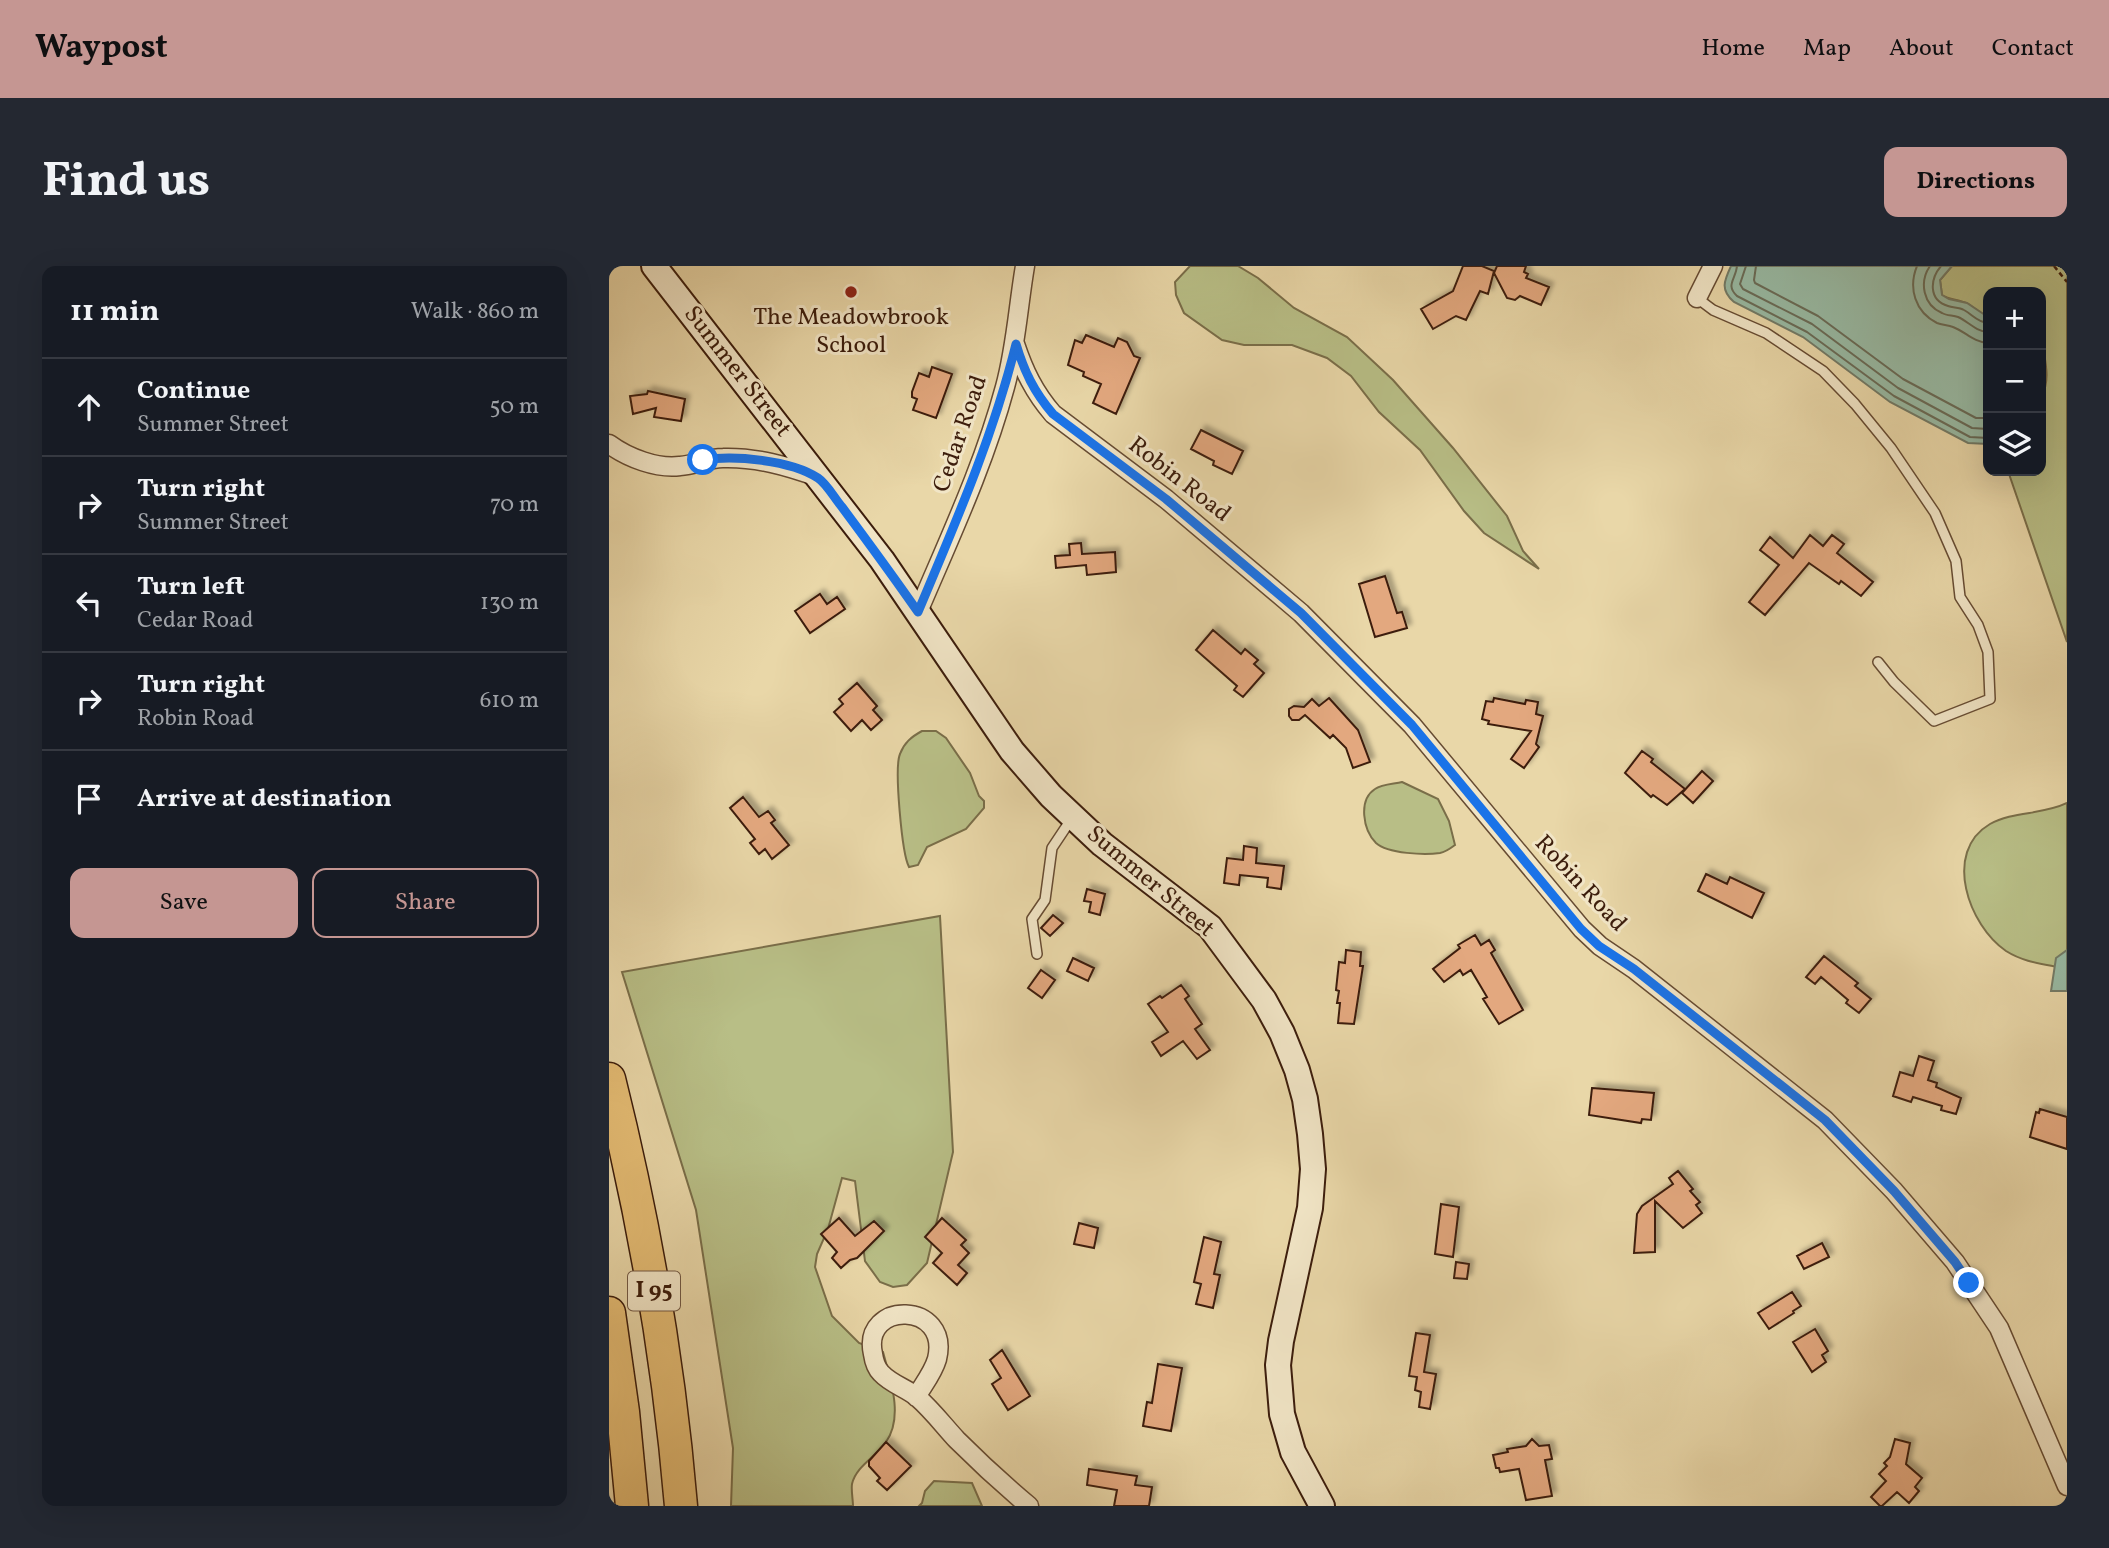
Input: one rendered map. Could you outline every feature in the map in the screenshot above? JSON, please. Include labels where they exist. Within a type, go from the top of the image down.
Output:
[{"type":"highway","name":"I 95","points":[[609,1079],[633,1180],[653,1286],[669,1394],[681,1506]]},
{"type":"highway","name":"I 95","points":[[609,1313],[623,1412],[632,1506]]},
{"type":"street","name":"Summer Street","points":[[654,266],[882,560],[1012,751],[1051,796],[1073,816],[1137,872],[1210,926],[1264,1000],[1297,1070],[1305,1099],[1313,1169],[1310,1208],[1278,1365],[1279,1394],[1293,1452],[1321,1506]]},
{"type":"street","name":"Cedar Road","points":[[918,612],[981,459],[1004,390],[1016,344],[1025,266]]},
{"type":"street","points":[[1696,298],[1713,266]]},
{"type":"street","name":"Robin Road","points":[[1016,344],[1026,376],[1053,414],[1166,499],[1301,613],[1412,725],[1581,929],[1599,946],[1634,969],[1825,1120],[1894,1191],[1955,1262],[1999,1328],[2059,1450],[2067,1486]]},
{"type":"street","name":"Summer Street","points":[[609,444],[642,461],[662,465],[680,466],[720,457],[745,458],[786,466],[820,478]]},
{"type":"street","points":[[916,1397],[937,1359],[938,1347],[935,1334],[928,1324],[917,1315],[904,1313],[892,1316],[881,1324],[872,1336],[874,1363],[881,1373],[916,1397],[959,1442],[1029,1506]]},
{"type":"lane","points":[[1696,298],[1713,310],[1766,333],[1823,371],[1855,404],[1891,448],[1935,513],[1956,561],[1961,597],[1978,625],[1987,652],[1990,699],[1934,721],[1893,682],[1878,662]]},
{"type":"lane","points":[[1037,954],[1032,919],[1045,900],[1052,848],[1073,816]]},
{"type":"path","points":[[2054,266],[2067,282]]},
{"type":"green space","points":[[1190,266],[1238,266],[1258,278],[1294,308],[1347,337],[1393,380],[1453,448],[1507,516],[1523,551],[1539,569],[1484,533],[1464,511],[1420,450],[1379,412],[1351,376],[1327,358],[1292,345],[1244,345],[1222,340],[1184,313],[1176,295],[1175,282]]},
{"type":"green space","points":[[1952,266],[2067,266],[2067,642],[2010,476],[2046,476],[2046,287],[1983,287],[1983,314],[1966,303],[1942,295],[1940,280]]},
{"type":"green space","points":[[922,731],[936,731],[946,738],[970,773],[979,796],[984,801],[984,808],[966,829],[927,847],[918,865],[909,867],[900,811],[898,762],[906,743]]},
{"type":"green space","points":[[1402,782],[1438,799],[1449,821],[1455,845],[1440,853],[1416,854],[1398,852],[1376,843],[1365,823],[1366,800],[1378,787]]},
{"type":"green space","points":[[2067,803],[2067,969],[2020,958],[1993,940],[1972,907],[1964,870],[1967,852],[1975,836],[1990,824]]},
{"type":"green space","points":[[940,916],[953,1152],[927,1263],[907,1285],[893,1287],[880,1282],[865,1261],[855,1181],[842,1178],[815,1267],[832,1316],[859,1343],[883,1352],[894,1397],[891,1432],[882,1447],[862,1466],[854,1478],[853,1506],[731,1506],[733,1448],[696,1210],[622,972]]},
{"type":"green space","points":[[934,1481],[972,1483],[982,1506],[919,1506],[925,1491]]},
{"type":"water","points":[[1731,266],[1952,266],[1940,280],[1942,295],[1967,303],[1983,314],[1983,444],[1968,443],[1890,402],[1803,337],[1734,302],[1725,289]]},
{"type":"water","points":[[2067,950],[2067,991],[2051,991],[2056,958]]},
{"type":"building","points":[[1463,266],[1482,266],[1494,271],[1488,294],[1480,291],[1466,320],[1456,316],[1433,329],[1421,309],[1453,291]]},
{"type":"building","points":[[1497,266],[1526,266],[1526,278],[1549,287],[1541,305],[1520,296],[1515,300],[1507,298],[1494,273]]},
{"type":"building","points":[[1086,335],[1114,347],[1118,338],[1127,342],[1134,356],[1140,358],[1116,414],[1093,403],[1101,384],[1068,365],[1075,340],[1082,343]]},
{"type":"building","points":[[932,367],[952,374],[936,418],[913,410],[917,399],[912,397],[912,392],[919,373],[929,377]]},
{"type":"building","points":[[648,391],[685,399],[681,421],[654,417],[656,408],[633,414],[630,396],[647,394]]},
{"type":"building","points":[[1201,430],[1243,451],[1232,474],[1213,465],[1214,461],[1191,449]]},
{"type":"building","points":[[1810,535],[1823,546],[1832,535],[1844,544],[1837,553],[1873,582],[1861,596],[1809,563],[1765,615],[1749,602],[1779,565],[1760,550],[1770,537],[1793,558]]},
{"type":"building","points":[[1081,543],[1082,554],[1115,552],[1116,572],[1087,575],[1086,565],[1056,568],[1055,556],[1070,555],[1069,544]]},
{"type":"building","points":[[1385,576],[1397,613],[1402,612],[1407,628],[1375,637],[1359,584]]},
{"type":"building","points":[[820,594],[827,604],[837,597],[845,609],[810,633],[795,611]]},
{"type":"building","points":[[1213,630],[1241,654],[1245,649],[1258,660],[1254,664],[1264,673],[1243,697],[1234,690],[1237,686],[1196,650]]},
{"type":"building","points":[[857,683],[877,706],[873,710],[882,720],[871,730],[862,720],[851,731],[834,712],[843,704],[839,699]]},
{"type":"building","points":[[1329,698],[1358,730],[1370,762],[1353,768],[1346,748],[1333,735],[1330,738],[1305,715],[1299,720],[1292,720],[1289,716],[1289,709],[1294,706],[1304,707],[1312,699],[1319,706]]},
{"type":"building","points":[[1494,698],[1525,704],[1526,700],[1538,702],[1536,714],[1543,716],[1536,744],[1539,747],[1524,768],[1511,759],[1531,731],[1488,724],[1489,721],[1482,719],[1486,701],[1493,702]]},
{"type":"building","points":[[1642,751],[1653,759],[1651,762],[1685,789],[1667,805],[1653,795],[1651,797],[1625,773]]},
{"type":"building","points":[[1702,771],[1713,781],[1693,803],[1682,793]]},
{"type":"building","points":[[743,797],[759,817],[768,811],[775,820],[771,823],[789,845],[772,859],[765,849],[759,854],[750,843],[755,839],[730,808]]},
{"type":"building","points":[[1244,846],[1257,848],[1256,863],[1284,866],[1281,889],[1267,887],[1268,878],[1240,875],[1239,885],[1224,883],[1227,858],[1243,860]]},
{"type":"building","points":[[1706,874],[1727,884],[1730,877],[1764,893],[1752,918],[1698,891]]},
{"type":"building","points":[[1087,889],[1105,894],[1100,915],[1089,912],[1091,902],[1084,901]]},
{"type":"building","points":[[1053,915],[1063,923],[1050,936],[1041,928]]},
{"type":"building","points":[[1475,935],[1481,945],[1489,940],[1495,950],[1491,953],[1523,1010],[1499,1024],[1483,999],[1487,997],[1471,970],[1463,975],[1460,970],[1444,982],[1433,969],[1460,948],[1458,945]]},
{"type":"building","points":[[1346,950],[1361,952],[1360,966],[1363,966],[1354,1024],[1338,1023],[1340,1003],[1337,1003],[1339,991],[1336,990],[1339,962],[1345,963]]},
{"type":"building","points":[[1824,956],[1858,983],[1855,986],[1871,999],[1859,1013],[1821,977],[1815,984],[1806,977]]},
{"type":"building","points":[[1073,958],[1094,968],[1088,981],[1067,971]]},
{"type":"building","points":[[1041,970],[1055,980],[1042,998],[1028,988]]},
{"type":"building","points":[[1181,985],[1189,996],[1185,999],[1202,1024],[1195,1029],[1210,1050],[1197,1059],[1183,1041],[1161,1056],[1152,1042],[1168,1032],[1148,1004]]},
{"type":"building","points":[[1919,1056],[1934,1061],[1928,1080],[1937,1083],[1936,1087],[1961,1098],[1956,1114],[1941,1110],[1942,1106],[1913,1097],[1911,1102],[1893,1096],[1900,1072],[1913,1076]]},
{"type":"building","points":[[1592,1088],[1654,1093],[1651,1120],[1642,1119],[1641,1123],[1589,1115]]},
{"type":"building","points":[[2040,1109],[2067,1117],[2067,1149],[2030,1137],[2036,1112],[2039,1113]]},
{"type":"building","points":[[1678,1171],[1693,1189],[1690,1191],[1700,1202],[1696,1205],[1702,1213],[1683,1228],[1655,1201],[1655,1252],[1634,1253],[1637,1214],[1642,1206],[1673,1184],[1669,1178]]},
{"type":"building","points":[[1441,1204],[1459,1207],[1453,1257],[1435,1254]]},
{"type":"building","points":[[839,1218],[855,1236],[874,1221],[884,1231],[857,1258],[841,1268],[832,1258],[837,1252],[821,1234]]},
{"type":"building","points":[[942,1218],[966,1240],[961,1245],[969,1253],[958,1265],[967,1273],[957,1285],[933,1263],[942,1253],[925,1237]]},
{"type":"building","points":[[1079,1223],[1098,1228],[1094,1248],[1074,1244]]},
{"type":"building","points":[[1204,1237],[1221,1242],[1214,1274],[1220,1275],[1213,1308],[1196,1304],[1201,1284],[1194,1282]]},
{"type":"building","points":[[1822,1243],[1829,1257],[1804,1269],[1797,1256]]},
{"type":"building","points":[[1456,1262],[1469,1264],[1467,1279],[1454,1278]]},
{"type":"building","points":[[1792,1292],[1801,1306],[1769,1329],[1758,1313]]},
{"type":"building","points":[[1815,1329],[1828,1351],[1822,1355],[1826,1362],[1812,1372],[1793,1342]]},
{"type":"building","points":[[1416,1333],[1430,1335],[1424,1372],[1436,1374],[1430,1409],[1419,1407],[1421,1392],[1415,1390],[1417,1377],[1409,1376]]},
{"type":"building","points":[[1002,1350],[1030,1396],[1008,1410],[992,1384],[1001,1378],[990,1360]]},
{"type":"building","points":[[1158,1364],[1182,1368],[1171,1431],[1143,1426],[1147,1402],[1152,1403]]},
{"type":"building","points":[[1532,1439],[1539,1446],[1549,1445],[1552,1459],[1545,1460],[1552,1496],[1526,1500],[1519,1469],[1500,1472],[1499,1468],[1496,1468],[1493,1455],[1508,1452],[1507,1449],[1526,1446]]},
{"type":"building","points":[[1895,1439],[1910,1443],[1906,1464],[1922,1478],[1915,1487],[1919,1491],[1909,1503],[1897,1492],[1880,1506],[1871,1497],[1886,1481],[1879,1474],[1887,1466],[1884,1463],[1890,1457]]},
{"type":"building","points":[[886,1442],[911,1466],[887,1490],[877,1481],[880,1478],[869,1466],[869,1461]]},
{"type":"building","points":[[1089,1469],[1137,1476],[1135,1485],[1152,1487],[1149,1506],[1114,1506],[1117,1490],[1087,1485]]},
{"type":"place","name":"The Meadowbrook School","points":[[851,292]]},
{"type":"route","points":[[703,460],[720,457],[745,458],[786,466],[820,478],[918,612],[981,459],[1016,344],[1026,376],[1053,414],[1077,435],[1166,499],[1301,613],[1412,725],[1581,929],[1599,946],[1634,969],[1825,1120],[1894,1191],[1955,1262],[1969,1283]]}]
